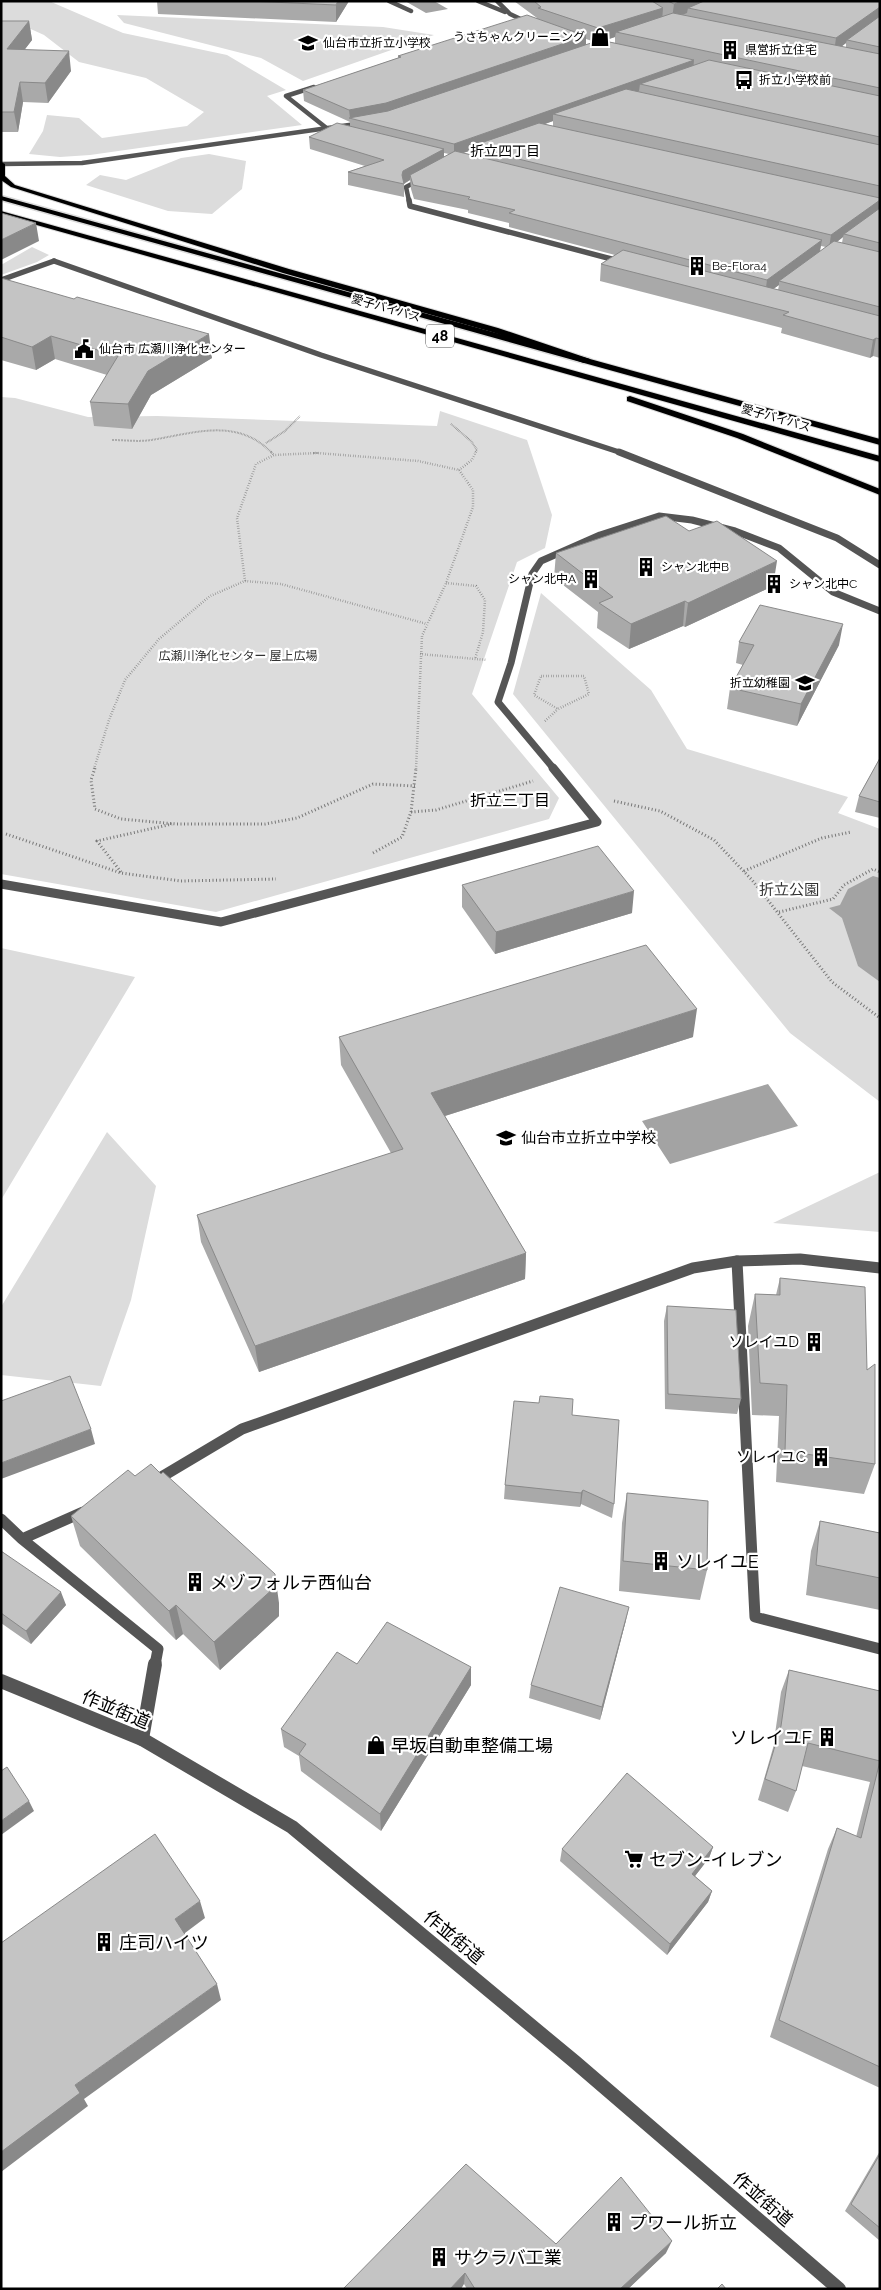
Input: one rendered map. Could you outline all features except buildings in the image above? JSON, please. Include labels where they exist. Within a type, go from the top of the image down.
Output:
[{"type":"highway","points":[[2,164],[2,177],[13,186],[286,271],[496,330],[587,361]]},
{"type":"highway","name":"愛子バイパス","points":[[1,198],[880,442]]},
{"type":"highway","name":"愛子バイパス","points":[[1,213],[880,459]]},
{"type":"highway","points":[[217,274],[307,303],[633,400],[740,436],[880,492]]},
{"type":"street","points":[[389,1],[411,11]]},
{"type":"street","points":[[478,1],[538,26]]},
{"type":"street","points":[[497,1],[510,14]]},
{"type":"street","points":[[512,23],[522,20]]},
{"type":"street","points":[[324,84],[286,96],[328,130],[347,134]]},
{"type":"street","points":[[2,164],[82,163],[328,130],[368,122]]},
{"type":"street","points":[[431,173],[406,187],[410,206],[631,264]]},
{"type":"street","points":[[1,280],[54,261],[321,356],[634,458],[837,538],[880,565]]},
{"type":"street","points":[[1,884],[221,922],[597,822],[498,702],[510,663],[532,574],[541,560],[600,534],[659,516],[692,520],[735,531],[779,548],[833,592],[880,611]]},
{"type":"street","points":[[154,1481],[242,1429],[693,1268],[736,1261],[800,1259],[880,1268]]},
{"type":"street","points":[[736,1261],[755,1617],[880,1649]]},
{"type":"street","points":[[22,1539],[95,1507]]},
{"type":"street","points":[[1,1519],[22,1539],[158,1649],[142,1740]]},
{"type":"street","name":"作並街道","points":[[1,1681],[142,1740],[292,1827],[575,2062],[839,2289]]},
{"type":"path","points":[[459,470],[472,460],[477,450],[471,440],[457,430],[445,416],[462,401]]},
{"type":"path","points":[[266,443],[285,431],[300,416]]},
{"type":"path","points":[[112,440],[149,440],[188,431],[216,430],[249,434],[266,443],[274,455]]},
{"type":"path","points":[[245,581],[237,518],[256,464],[274,455],[317,453],[418,460],[459,470],[473,490],[473,507],[446,583],[422,636],[415,786],[411,812],[402,837],[373,853]]},
{"type":"path","points":[[415,786],[373,784],[297,818],[265,824],[176,824],[121,820],[95,809],[91,780],[109,720],[125,680],[177,622],[210,596],[245,581],[281,584],[427,624]]},
{"type":"path","points":[[446,583],[476,586],[485,600],[483,632],[474,659]]},
{"type":"path","points":[[420,654],[510,663]]},
{"type":"path","points":[[541,724],[558,709],[589,694],[584,676],[541,676],[534,694],[558,709]]},
{"type":"path","points":[[411,812],[436,810],[558,774]]},
{"type":"path","points":[[610,800],[660,811],[714,840],[778,912],[832,982],[880,1018]]},
{"type":"path","points":[[121,873],[97,841],[176,824]]},
{"type":"path","points":[[744,872],[778,859],[822,838],[851,832]]},
{"type":"path","points":[[6,834],[121,873],[181,881],[280,878]]},
{"type":"path","points":[[778,912],[833,900],[844,885],[873,869],[880,872]]},
{"type":"green space","points":[[1,1],[49,1],[123,33],[227,55],[286,90],[267,96],[302,125],[90,155],[60,157],[29,154],[43,131],[47,115],[79,118],[102,138],[187,126],[204,112],[146,78],[79,62],[44,35],[13,21],[1,21]]},
{"type":"green space","points":[[117,15],[383,27],[434,35],[303,81],[261,58],[124,23]]},
{"type":"green space","points":[[209,154],[246,161],[242,189],[212,214],[168,211],[86,185],[100,175],[126,180],[181,158]]},
{"type":"green space","points":[[32,247],[49,255],[37,262],[1,275],[1,265]]},
{"type":"green space","name":"広瀬川浄化センター 屋上広場","points":[[1,397],[15,398],[88,417],[157,416],[437,426],[440,411],[527,440],[552,515],[545,548],[517,562],[472,694],[559,798],[549,819],[216,912],[1,874]]},
{"type":"green space","name":"折立公園","points":[[541,593],[651,690],[687,749],[848,797],[838,813],[880,829],[880,1102],[790,1033],[513,694]]},
{"type":"green space","points":[[1,948],[135,977],[1,1200]]},
{"type":"green space","points":[[107,1132],[156,1186],[131,1300],[101,1386],[1,1375],[1,1307]]},
{"type":"green space","points":[[880,1172],[880,1232],[773,1223]]},
{"type":"shaded area","points":[[405,1],[434,1],[448,9],[426,13]]},
{"type":"shaded area","points":[[873,876],[880,878],[880,982],[858,966],[842,918],[829,908],[840,905],[848,889]]},
{"type":"shaded area","points":[[768,1084],[798,1126],[670,1164],[642,1121]]},
{"type":"place","name":"うさちゃんクリーニング","points":[[600,37]]},
{"type":"place","name":"仙台市立折立小学校","points":[[308,43]]},
{"type":"place","name":"県営折立住宅","points":[[730,50]]},
{"type":"place","name":"折立小学校前","points":[[744,80]]},
{"type":"place","name":"Be-Flora4","points":[[697,266]]},
{"type":"place","name":"仙台市 広瀬川浄化センター","points":[[84,349]]},
{"type":"place","name":"シャン北中B","points":[[646,567]]},
{"type":"place","name":"シャン北中A","points":[[591,579]]},
{"type":"place","name":"シャン北中C","points":[[774,584]]},
{"type":"place","name":"折立幼稚園","points":[[805,683]]},
{"type":"place","name":"仙台市立折立中学校","points":[[506,1138]]},
{"type":"place","name":"ソレイユD","points":[[814,1342]]},
{"type":"place","name":"ソレイユC","points":[[821,1457]]},
{"type":"place","name":"ソレイユE","points":[[661,1561]]},
{"type":"place","name":"メゾフォルテ西仙台","points":[[195,1582]]},
{"type":"place","name":"ソレイユF","points":[[827,1737]]},
{"type":"place","name":"早坂自動車整備工場","points":[[376,1745]]},
{"type":"place","name":"セブン-イレブン","points":[[634,1859]]},
{"type":"place","name":"庄司ハイツ","points":[[104,1942]]},
{"type":"place","name":"プワール折立","points":[[614,2222]]},
{"type":"place","name":"サクラバ工業","points":[[439,2257]]},
{"type":"district","name":"折立四丁目","points":[[505,151]]},
{"type":"district","name":"折立三丁目","points":[[510,800]]}]
